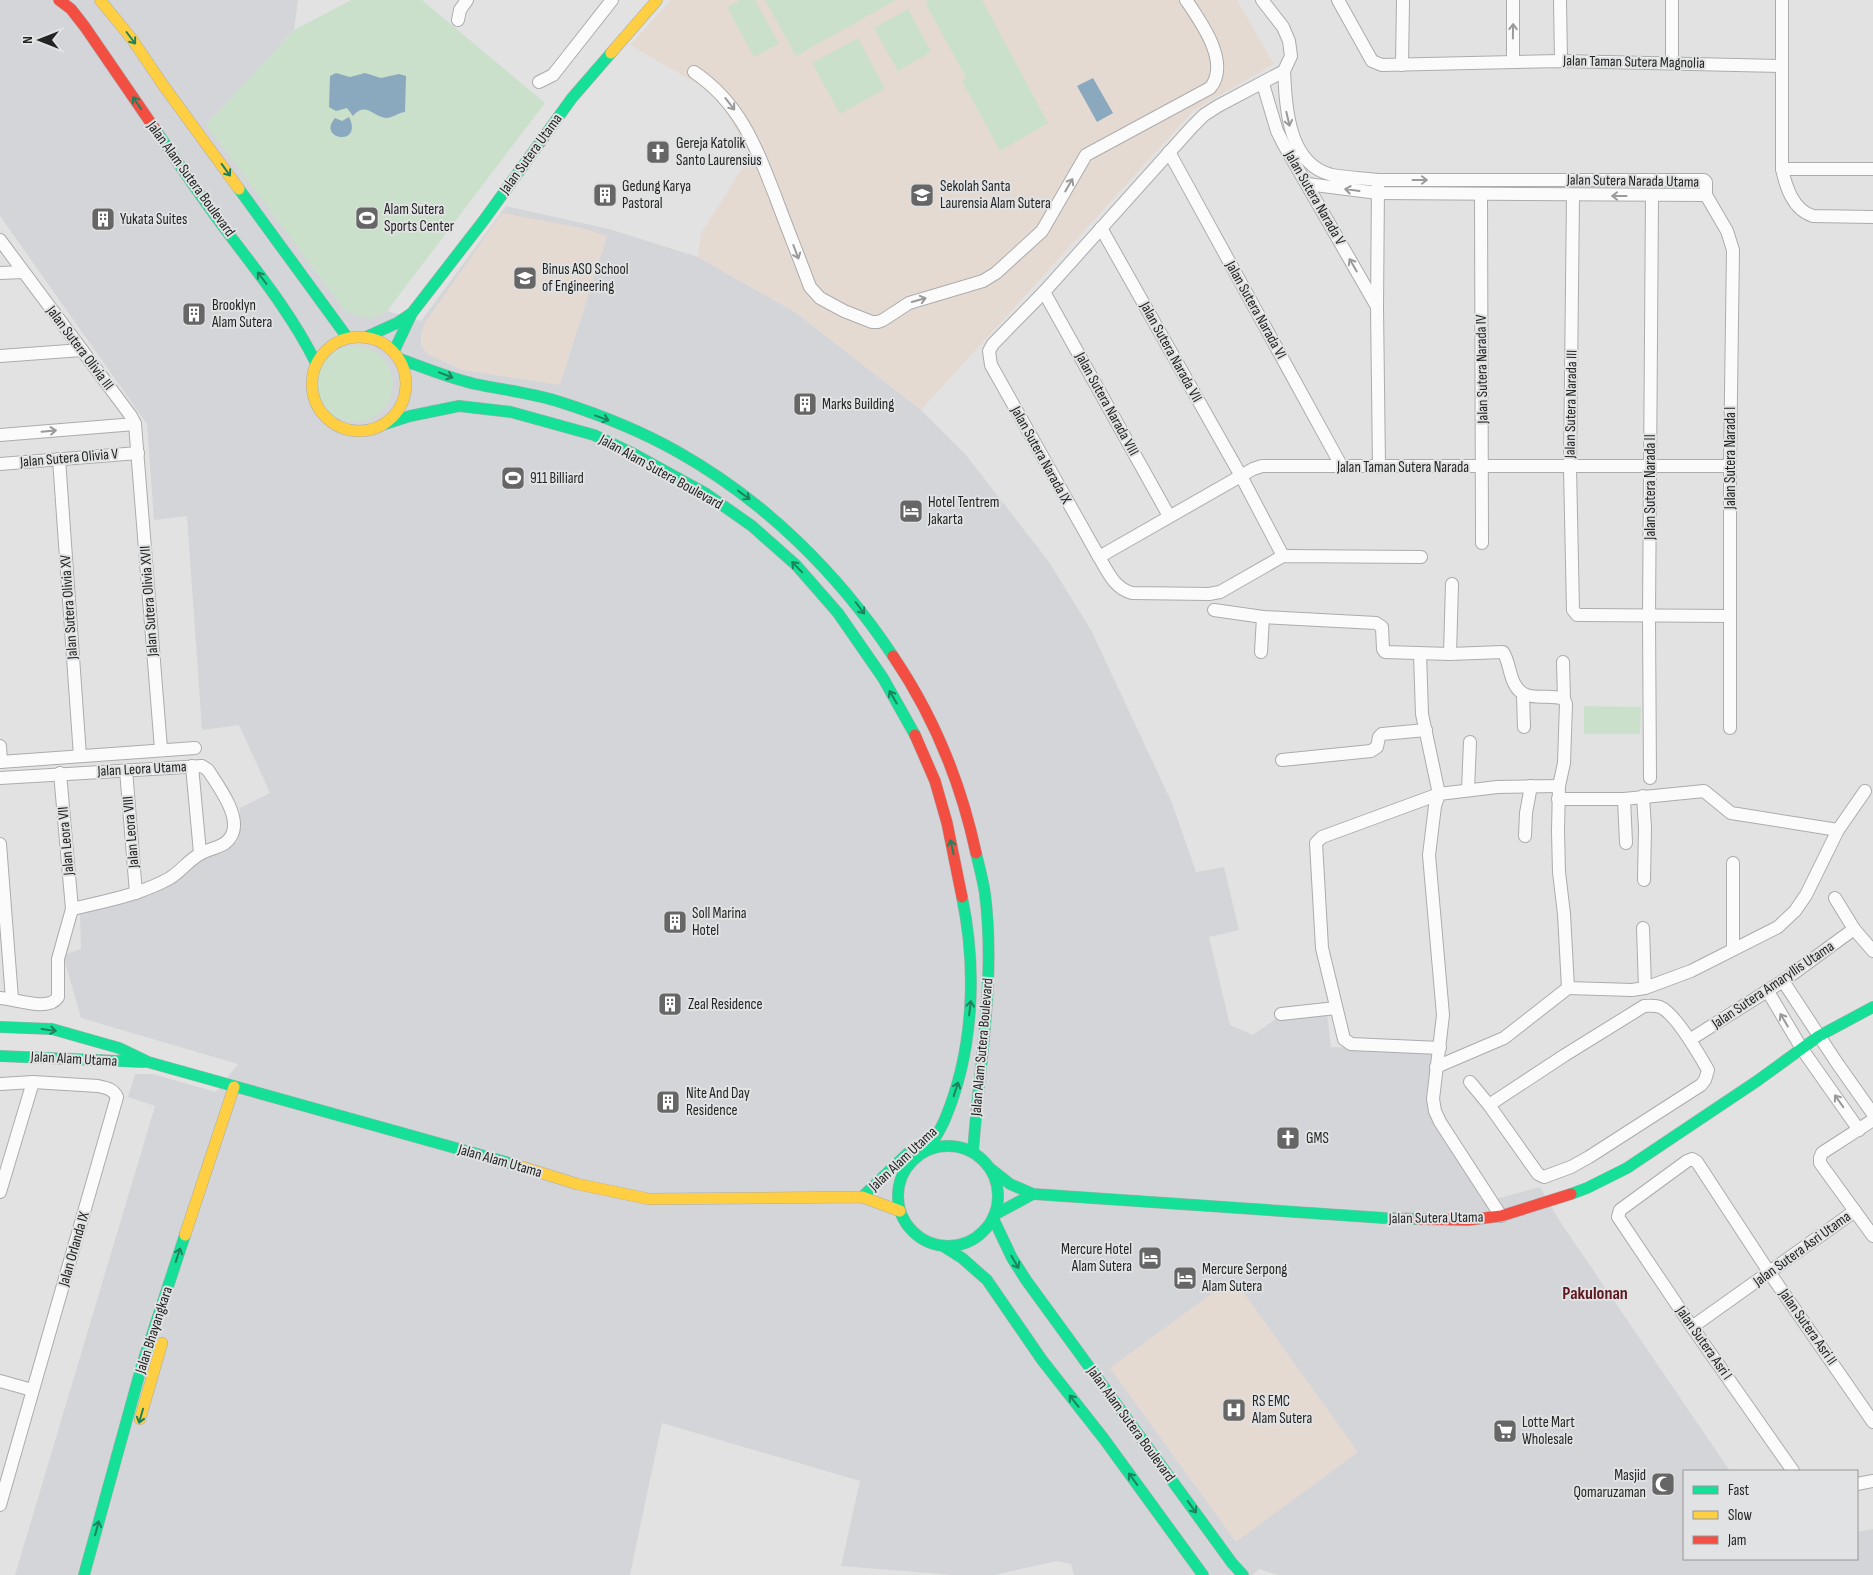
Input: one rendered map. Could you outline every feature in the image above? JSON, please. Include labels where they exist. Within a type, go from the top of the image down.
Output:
[{"type":"main road","name":"Jalan Alam Sutera Boulevard","points":[[59,0],[71,9],[85,27],[216,216],[296,324],[316,363]]},
{"type":"main road","points":[[100,0],[132,39],[163,86],[243,193],[326,311],[347,337]]},
{"type":"main road","name":"Jalan Sutera Utama","points":[[397,355],[412,313],[484,220],[572,98],[657,0]]},
{"type":"main road","points":[[296,324],[305,328],[317,339],[328,338],[331,326],[326,311]]},
{"type":"main road","name":"Jalan Sutera Utama","points":[[366,337],[397,323],[412,313]]},
{"type":"main road","points":[[347,337],[366,337],[381,342],[397,355],[405,373],[406,387],[403,402],[396,414],[385,424],[368,431],[351,431],[334,425],[321,414],[313,398],[311,380],[316,363],[328,347],[347,337]]},
{"type":"main road","name":"Jalan Alam Sutera Boulevard","points":[[397,355],[462,381],[558,402],[637,432],[676,451],[720,477],[758,506],[818,560],[858,605],[909,679],[935,731],[962,798],[984,887],[989,962],[987,1019],[976,1107],[973,1152]]},
{"type":"main road","name":"Jalan Alam Sutera Boulevard","points":[[385,424],[410,416],[459,406],[511,412],[594,434],[705,493],[752,526],[796,565],[838,613],[883,678],[913,730],[935,781],[947,822],[968,933],[972,992],[966,1042],[958,1084],[945,1120],[929,1149]]},
{"type":"main road","name":"Jalan Sutera Utama","points":[[991,1169],[1006,1182],[1018,1189],[1033,1194],[1384,1218],[1468,1220],[1500,1216],[1587,1188],[1627,1168],[1819,1036],[1873,1007]]},
{"type":"main road","name":"Jalan Alam Utama","points":[[0,1027],[52,1029],[119,1048],[148,1062],[239,1089],[484,1156],[577,1184],[649,1199],[862,1197],[900,1211]]},
{"type":"main road","name":"Jalan Alam Utama","points":[[0,1056],[45,1056],[111,1062],[148,1062]]},
{"type":"main road","name":"Jalan Bhayangkara","points":[[136,1434],[239,1089]]},
{"type":"main road","name":"Jalan Bhayangkara","points":[[84,1575],[142,1366],[239,1089]]},
{"type":"main road","name":"Jalan Alam Utama","points":[[862,1197],[945,1120]]},
{"type":"main road","points":[[944,1145],[959,1146],[983,1159],[991,1169],[998,1192],[994,1217],[984,1231],[972,1240],[958,1245],[943,1246],[929,1242],[916,1234],[907,1224],[900,1211],[898,1196],[900,1181],[906,1168],[916,1157],[929,1149],[944,1145]]},
{"type":"main road","points":[[994,1217],[1033,1194]]},
{"type":"main road","name":"Jalan Alam Sutera Boulevard","points":[[994,1217],[1008,1251],[1026,1280],[1232,1563],[1243,1575]]},
{"type":"main road","name":"Jalan Alam Sutera Boulevard","points":[[943,1246],[962,1258],[987,1280],[1042,1360],[1104,1439],[1203,1575]]},
{"type":"main road","points":[[95,1575],[122,1480]]},
{"type":"street","points":[[458,20],[460,10],[467,0]]},
{"type":"street","points":[[539,82],[552,75],[612,0]]},
{"type":"street","points":[[694,72],[719,92],[743,121],[757,148],[810,287],[820,298],[844,311],[872,322],[878,322],[909,303],[983,281],[996,273],[1042,231],[1086,155],[1210,88],[1217,76],[1218,61],[1204,27],[1186,0]]},
{"type":"street","name":"Jalan Sutera Narada Utama","points":[[1262,0],[1283,27],[1289,41],[1291,56],[1284,71],[1286,113],[1291,130],[1310,164],[1320,170],[1333,175],[1378,180],[1704,180],[1706,182],[1706,195],[1378,194],[1307,184]]},
{"type":"street","name":"Jalan Taman Sutera Magnolia","points":[[1338,0],[1372,61],[1382,65],[1561,61],[1672,62],[1782,66]]},
{"type":"street","points":[[1402,0],[1402,65]]},
{"type":"street","points":[[1513,0],[1513,62]]},
{"type":"street","points":[[1560,0],[1561,61]]},
{"type":"street","points":[[1672,0],[1672,62]]},
{"type":"street","points":[[1782,0],[1782,169],[1787,189],[1806,214],[1813,216],[1873,217]]},
{"type":"street","points":[[1044,292],[1204,115],[1284,71]]},
{"type":"street","name":"Jalan Sutera Narada V","points":[[1263,84],[1277,131],[1377,307]]},
{"type":"street","name":"Jalan Sutera Narada VI","points":[[1169,152],[1342,467]]},
{"type":"street","points":[[1782,169],[1873,169]]},
{"type":"street","name":"Jalan Sutera Narada V","points":[[1378,180],[1377,307],[1380,467]]},
{"type":"street","name":"Jalan Sutera Narada IV","points":[[1481,195],[1482,543]]},
{"type":"street","name":"Jalan Sutera Narada I","points":[[1706,195],[1727,231],[1732,250],[1730,728]]},
{"type":"street","name":"Jalan Sutera Narada III","points":[[1573,196],[1570,467],[1572,607],[1574,613],[1581,615],[1649,617]]},
{"type":"street","name":"Jalan Sutera Narada II","points":[[1650,778],[1649,617],[1652,196]]},
{"type":"street","name":"Jalan Sutera Narada VII","points":[[1101,228],[1241,476],[1283,556]]},
{"type":"street","name":"Jalan Sutera Olivia III","points":[[0,240],[131,416],[135,424]]},
{"type":"street","points":[[0,273],[23,272]]},
{"type":"street","name":"Jalan Sutera Narada IX","points":[[1044,292],[993,344],[989,351],[991,365],[1116,585],[1122,590],[1132,593],[1209,594],[1227,589],[1283,556]]},
{"type":"street","name":"Jalan Sutera Narada VIII","points":[[1044,292],[1169,516]]},
{"type":"street","points":[[0,356],[82,350]]},
{"type":"street","name":"Jalan Sutera Olivia V","points":[[0,435],[135,424]]},
{"type":"street","name":"Jalan Sutera Olivia XVII","points":[[135,424],[161,749]]},
{"type":"street","name":"Jalan Sutera Olivia V","points":[[0,464],[138,453]]},
{"type":"street","name":"Jalan Sutera Olivia XV","points":[[59,459],[80,756]]},
{"type":"street","name":"Jalan Taman Sutera Narada","points":[[1099,557],[1253,468],[1262,466],[1730,466]]},
{"type":"street","points":[[1283,556],[1421,557]]},
{"type":"street","points":[[1450,654],[1452,584]]},
{"type":"street","points":[[1214,610],[1263,617],[1376,623],[1382,627],[1383,648],[1385,652],[1420,654],[1503,652],[1514,685],[1523,695],[1524,727]]},
{"type":"street","points":[[1649,617],[1730,616]]},
{"type":"street","points":[[1260,652],[1263,617]]},
{"type":"street","points":[[1420,654],[1421,703],[1439,794],[1429,855],[1443,1015],[1433,1099],[1435,1111],[1445,1130],[1500,1216]]},
{"type":"street","points":[[1563,662],[1564,700],[1566,704],[1564,763],[1559,792],[1559,872],[1564,914],[1568,988]]},
{"type":"street","points":[[1523,695],[1545,698],[1559,697],[1564,700]]},
{"type":"street","points":[[1282,760],[1371,751],[1377,747],[1379,737],[1382,734],[1426,730]]},
{"type":"street","points":[[1468,790],[1470,742]]},
{"type":"street","points":[[0,746],[1,762],[195,748]]},
{"type":"street","points":[[192,766],[200,853]]},
{"type":"street","name":"Jalan Leora Utama","points":[[0,778],[202,766],[208,770],[232,812],[233,832],[229,840],[221,846],[200,853],[170,877],[136,893],[72,908]]},
{"type":"street","name":"Jalan Leora VIII","points":[[126,770],[136,893]]},
{"type":"street","name":"Jalan Leora VII","points":[[60,773],[72,908]]},
{"type":"street","points":[[1525,836],[1526,813],[1531,786]]},
{"type":"street","points":[[1440,1048],[1351,1044],[1344,1039],[1322,948],[1316,843],[1322,837],[1439,794],[1531,786],[1559,792],[1624,799],[1704,791],[1731,813],[1838,830]]},
{"type":"street","points":[[1436,1067],[1504,1038],[1568,988],[1632,990],[1645,988],[1690,971],[1778,927],[1795,911],[1806,895],[1838,830],[1865,791]]},
{"type":"street","points":[[1642,796],[1644,880]]},
{"type":"street","points":[[1624,799],[1626,843]]},
{"type":"street","points":[[0,844],[6,998],[37,1004],[52,1004],[56,1001],[58,997],[58,960],[72,908]]},
{"type":"street","points":[[1732,863],[1733,949]]},
{"type":"street","points":[[1835,898],[1854,929],[1873,951]]},
{"type":"street","points":[[1643,928],[1645,988]]},
{"type":"street","name":"Jalan Sutera Amaryllis Utama","points":[[1690,1040],[1783,981],[1854,929]]},
{"type":"street","points":[[1783,981],[1873,1114]]},
{"type":"street","points":[[1767,990],[1802,1049],[1859,1130]]},
{"type":"street","points":[[1470,1082],[1490,1105],[1538,1174],[1544,1177],[1572,1167],[1701,1085],[1705,1080],[1708,1070],[1690,1040],[1664,1010],[1644,1006],[1565,1055],[1490,1105]]},
{"type":"street","points":[[1281,1014],[1336,1008]]},
{"type":"street","points":[[0,1084],[32,1082],[0,1192]]},
{"type":"street","name":"Jalan Orlanda IX","points":[[0,1505],[32,1390],[116,1108],[117,1097],[114,1092],[98,1086],[32,1082]]},
{"type":"street","name":"Jalan Sutera Asri Utama","points":[[1692,1327],[1855,1211],[1820,1163],[1820,1158],[1822,1153],[1873,1120]]},
{"type":"street","name":"Jalan Sutera Asri II","points":[[1618,1214],[1627,1204],[1687,1161],[1692,1159],[1697,1162],[1769,1272],[1873,1422]]},
{"type":"street","points":[[1855,1211],[1873,1236]]},
{"type":"street","name":"Jalan Sutera Asri I","points":[[1618,1214],[1619,1219],[1692,1327],[1792,1470]]},
{"type":"street","points":[[0,1381],[32,1390]]},
{"type":"street","points":[[1858,1484],[1873,1481]]},
{"type":"shaded area","points":[[0,0],[298,0],[294,30],[207,125],[371,319],[387,311],[421,321],[506,206],[609,229],[698,257],[795,312],[921,410],[966,455],[1049,562],[1091,630],[1172,803],[1196,872],[1224,867],[1239,930],[1209,937],[1230,1025],[1253,1035],[1277,1018],[1327,1013],[1331,1047],[1432,1051],[1428,1085],[1431,1115],[1465,1169],[1481,1199],[1492,1200],[1540,1187],[1559,1220],[1729,1470],[1683,1470],[1683,1560],[1858,1560],[1858,1532],[1873,1529],[1873,1575],[1278,1575],[1259,1569],[1253,1575],[1074,1575],[1071,1564],[1057,1561],[994,1575],[954,1575],[841,1566],[860,1481],[662,1423],[630,1575],[15,1575],[155,1106],[128,1097],[135,1074],[153,1074],[216,1092],[238,1064],[81,1018],[63,955],[81,949],[80,914],[126,903],[188,869],[189,859],[238,842],[240,808],[270,793],[239,725],[202,730],[187,516],[154,520],[147,424],[0,216]]},
{"type":"shaded area","name":"Sekolah Santa Laurensia Alam Sutera","points":[[671,0],[1237,0],[1274,64],[1194,110],[921,410],[795,312],[698,257],[701,233],[751,155],[715,94],[630,45]]},
{"type":"shaded area","name":"Binus ASO School of Engineering","points":[[502,213],[582,228],[607,236],[560,385],[462,370],[427,354],[421,345],[421,334],[426,321]]},
{"type":"shaded area","name":"RS EMC Alam Sutera","points":[[1233,1278],[1358,1452],[1236,1542],[1110,1368]]},
{"type":"green space","name":"Alam Sutera Sports Center","points":[[351,0],[422,0],[545,103],[387,311],[371,319],[346,312],[206,125],[294,30]]},
{"type":"green space","points":[[740,0],[755,0],[779,44],[754,57],[727,7]]},
{"type":"green space","points":[[765,0],[896,0],[796,56]]},
{"type":"green space","points":[[929,0],[982,0],[1048,123],[1000,151],[962,81],[966,78],[925,2]]},
{"type":"green space","points":[[908,9],[931,52],[898,71],[874,28]]},
{"type":"green space","points":[[858,38],[885,89],[840,114],[812,63]]},
{"type":"green space","points":[[355,346],[369,349],[382,357],[390,370],[393,384],[390,398],[382,411],[369,419],[355,422],[341,419],[328,411],[320,398],[317,384],[320,370],[328,357],[341,349]]},
{"type":"green space","points":[[1584,706],[1641,707],[1640,734],[1584,734]]},
{"type":"water","points":[[336,73],[350,77],[365,73],[381,78],[399,74],[406,76],[405,112],[386,118],[366,110],[362,110],[353,116],[347,108],[336,111],[329,107],[330,76]]},
{"type":"water","points":[[1093,78],[1113,113],[1097,122],[1077,86]]},
{"type":"water","points":[[349,117],[352,127],[350,133],[340,137],[331,131],[335,118],[342,121]]},
{"type":"traffic: fast","points":[[394,351],[412,313],[484,220],[572,98],[611,53]]},
{"type":"traffic: fast","points":[[157,132],[275,296],[297,328],[316,363]]},
{"type":"traffic: fast","points":[[239,189],[347,337]]},
{"type":"traffic: fast","points":[[366,337],[397,323],[412,313]]},
{"type":"traffic: fast","points":[[400,359],[465,382],[539,396],[606,418],[664,444],[710,471],[770,516],[798,541],[824,568],[872,625],[893,656]]},
{"type":"traffic: fast","points":[[385,424],[410,416],[459,406],[511,412],[594,435],[634,454],[705,493],[752,526],[796,565],[838,613],[883,678],[915,735]]},
{"type":"traffic: fast","points":[[973,1152],[988,991],[989,958],[985,894],[976,853]]},
{"type":"traffic: fast","points":[[929,1149],[943,1123],[955,1093],[967,1037],[971,981],[970,952],[962,897]]},
{"type":"traffic: fast","points":[[1571,1194],[1627,1168],[1757,1081],[1819,1036],[1873,1007]]},
{"type":"traffic: fast","points":[[0,1027],[52,1029],[119,1048],[148,1062],[516,1165]]},
{"type":"traffic: fast","points":[[0,1056],[143,1062]]},
{"type":"traffic: fast","points":[[948,1146],[967,1150],[983,1161],[994,1177],[998,1196],[994,1215],[983,1231],[967,1242],[948,1246],[929,1242],[913,1231],[902,1215],[898,1196],[902,1177],[913,1161],[929,1150],[948,1146]]},
{"type":"traffic: fast","points":[[862,1197],[908,1153]]},
{"type":"traffic: fast","points":[[991,1169],[1010,1184],[1033,1194],[1417,1219]]},
{"type":"traffic: fast","points":[[994,1215],[1033,1194]]},
{"type":"traffic: fast","points":[[993,1218],[1012,1258],[1026,1280],[1232,1563],[1243,1575]]},
{"type":"traffic: fast","points":[[84,1575],[142,1365],[185,1235]]},
{"type":"traffic: fast","points":[[943,1246],[962,1258],[987,1280],[1042,1360],[1104,1439],[1203,1575]]},
{"type":"traffic: slow","points":[[100,0],[132,39],[239,189]]},
{"type":"traffic: slow","points":[[611,53],[657,0]]},
{"type":"traffic: slow","points":[[359,337],[377,340],[392,351],[403,366],[406,384],[403,402],[392,417],[377,428],[359,431],[341,428],[326,417],[315,402],[312,384],[315,366],[326,351],[341,340],[359,337]]},
{"type":"traffic: slow","points":[[185,1235],[234,1087]]},
{"type":"traffic: slow","points":[[516,1165],[577,1184],[649,1199],[862,1197],[900,1211]]},
{"type":"traffic: slow","points":[[140,1419],[162,1343]]},
{"type":"traffic: jam","points":[[59,0],[71,9],[85,27],[157,132]]},
{"type":"traffic: jam","points":[[893,656],[921,702],[944,750],[954,775],[976,853]]},
{"type":"traffic: jam","points":[[915,735],[935,781],[947,823],[962,897]]},
{"type":"traffic: jam","points":[[1417,1219],[1468,1220],[1501,1216],[1571,1194]]},
{"type":"place","name":"Gereja Katolik Santo Laurensius","points":[[658,152]]},
{"type":"place","name":"Gedung Karya Pastoral","points":[[605,195]]},
{"type":"place","name":"Sekolah Santa Laurensia Alam Sutera","points":[[922,195]]},
{"type":"place","name":"Alam Sutera Sports Center","points":[[367,218]]},
{"type":"place","name":"Yukata Suites","points":[[103,219]]},
{"type":"place","name":"Binus ASO School of Engineering","points":[[525,278]]},
{"type":"place","name":"Brooklyn Alam Sutera","points":[[194,314]]},
{"type":"place","name":"Marks Building","points":[[805,404]]},
{"type":"place","name":"911 Billiard","points":[[513,478]]},
{"type":"place","name":"Hotel Tentrem Jakarta","points":[[911,511]]},
{"type":"place","name":"Soll Marina Hotel","points":[[675,922]]},
{"type":"place","name":"Zeal Residence","points":[[670,1004]]},
{"type":"place","name":"Nite And Day Residence","points":[[668,1102]]},
{"type":"place","name":"GMS","points":[[1288,1138]]},
{"type":"place","name":"Mercure Hotel Alam Sutera","points":[[1150,1258]]},
{"type":"place","name":"Mercure Serpong Alam Sutera","points":[[1185,1278]]},
{"type":"place","name":"RS EMC Alam Sutera","points":[[1234,1410]]},
{"type":"place","name":"Lotte Mart Wholesale","points":[[1505,1431]]},
{"type":"place","name":"Masjid Qomaruzaman","points":[[1663,1484]]},
{"type":"district","name":"Pakulonan","points":[[1595,1293]]}]
